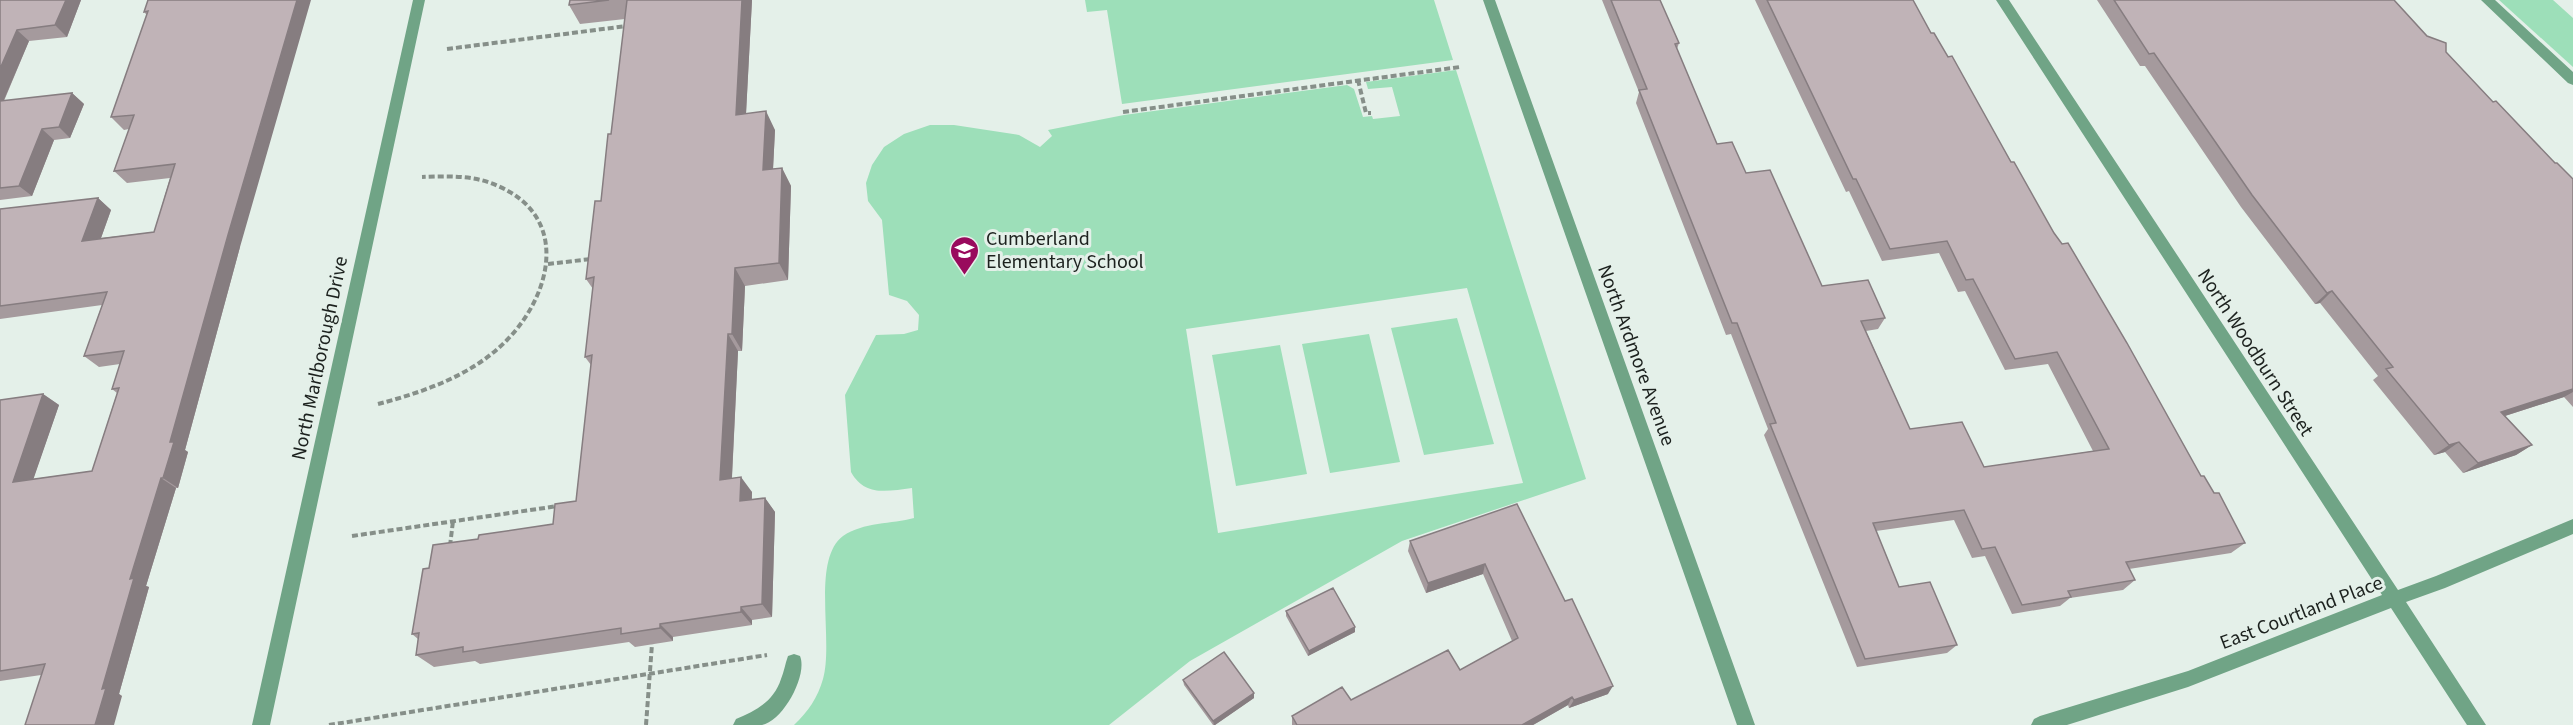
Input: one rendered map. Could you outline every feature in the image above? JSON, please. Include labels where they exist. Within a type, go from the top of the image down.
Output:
[{"type":"street","name":"North Marlborough Drive","points":[[261,725],[419,0]]},
{"type":"street","name":"North Ardmore Avenue","points":[[1489,0],[1746,725]]},
{"type":"street","name":"North Woodburn Street","points":[[2002,0],[2477,725]]},
{"type":"street","points":[[2487,0],[2573,80]]},
{"type":"street","name":"East Courtland Place","points":[[2040,725],[2188,679],[2350,614],[2439,583],[2573,526]]},
{"type":"street","points":[[742,725],[757,720],[779,703],[791,681],[794,662]]},
{"type":"path","points":[[447,49],[637,25]]},
{"type":"path","points":[[1123,112],[1460,67]]},
{"type":"path","points":[[1358,80],[1366,113],[1371,113]]},
{"type":"path","points":[[378,404],[415,395],[452,380],[488,357],[512,334],[531,309],[542,286],[548,264],[548,243],[543,225],[528,205],[505,189],[477,179],[422,177]]},
{"type":"path","points":[[548,264],[603,257]]},
{"type":"path","points":[[352,536],[568,505]]},
{"type":"path","points":[[453,521],[450,546],[460,544]]},
{"type":"path","points":[[646,725],[652,644]]},
{"type":"path","points":[[329,725],[772,654]]},
{"type":"green space","points":[[1085,0],[1434,0],[1453,60],[1122,104],[1107,10],[1087,12]]},
{"type":"green space","points":[[2499,0],[2553,0],[2573,18],[2573,67]]},
{"type":"green space","points":[[1456,70],[1586,479],[1402,541],[1190,661],[1109,725],[794,725],[812,704],[823,679],[826,663],[826,582],[833,547],[843,536],[859,528],[914,518],[912,488],[885,491],[870,489],[857,480],[851,472],[845,395],[876,335],[904,334],[918,330],[919,315],[907,301],[889,295],[882,220],[868,201],[866,183],[872,165],[884,147],[904,134],[930,125],[954,125],[1019,135],[1040,147],[1052,136],[1048,130],[1124,115],[1347,85],[1354,89],[1363,117],[1372,116],[1373,119],[1400,116],[1392,87],[1368,89],[1366,82]],"holes":[[[1467,288],[1523,483],[1218,533],[1186,329]]]},
{"type":"green space","points":[[1457,318],[1494,444],[1424,455],[1391,328]]},
{"type":"green space","points":[[1369,334],[1400,462],[1330,473],[1302,344]]},
{"type":"green space","points":[[1280,345],[1307,474],[1236,486],[1212,355]]},
{"type":"building","points":[[0,0],[66,0],[55,25],[17,30],[0,69]]},
{"type":"building","points":[[148,0],[297,0],[170,442],[174,442],[130,579],[134,578],[102,689],[106,688],[95,725],[25,725],[45,664],[0,671],[0,400],[43,394],[13,482],[92,471],[119,388],[112,389],[124,351],[84,356],[107,292],[0,306],[0,209],[98,198],[82,241],[154,232],[175,164],[114,171],[134,115],[111,117],[148,11],[144,12]]},
{"type":"building","points":[[570,0],[609,0],[569,5]]},
{"type":"building","points":[[627,0],[742,0],[736,115],[766,111],[763,170],[782,168],[779,263],[735,268],[732,334],[728,334],[720,480],[741,477],[740,501],[765,498],[762,604],[741,607],[741,612],[660,624],[660,628],[621,634],[621,628],[463,652],[463,647],[416,655],[419,633],[412,634],[423,569],[429,568],[433,545],[478,539],[479,535],[553,524],[555,504],[576,501],[592,355],[585,357],[594,277],[586,279],[595,201],[601,201],[608,134],[611,134]]},
{"type":"building","points":[[1611,0],[1660,0],[1679,43],[1675,44],[1717,144],[1732,142],[1746,173],[1770,170],[1822,286],[1868,280],[1885,318],[1861,321],[1910,429],[1962,422],[1984,467],[2109,449],[2057,352],[2015,359],[1973,279],[1966,280],[1947,241],[1890,249],[1856,179],[1853,179],[1767,0],[1913,0],[1931,33],[1934,33],[1948,57],[1952,56],[2011,162],[2014,162],[2054,233],[2062,244],[2068,243],[2201,476],[2204,476],[2214,493],[2219,493],[2245,543],[2126,562],[2135,580],[2068,591],[2071,597],[2022,605],[1995,547],[1982,549],[1964,510],[1873,523],[1899,587],[1930,582],[1957,645],[1865,659],[1770,424],[1776,423],[1737,323],[1732,323],[1639,90],[1647,89]]},
{"type":"building","points":[[2114,0],[2394,0],[2427,36],[2446,43],[2446,52],[2493,102],[2496,101],[2573,179],[2573,389],[2501,412],[2532,445],[2478,463],[2459,442],[2449,445],[2386,369],[2393,367],[2332,291],[2327,293],[2252,195],[2154,53],[2149,54]]},
{"type":"building","points":[[72,93],[59,127],[42,129],[19,186],[0,188],[0,101]]},
{"type":"building","points":[[1517,504],[1565,601],[1572,599],[1613,686],[1574,700],[1572,697],[1522,725],[1297,725],[1292,716],[1342,687],[1351,700],[1448,650],[1460,670],[1518,638],[1485,564],[1428,583],[1410,541]]},
{"type":"building","points":[[1333,588],[1355,627],[1309,651],[1286,611]]},
{"type":"building","points":[[1224,652],[1254,693],[1213,721],[1183,680]]},
{"type":"place","name":"Cumberland Elementary School","points":[[965,276]]}]
